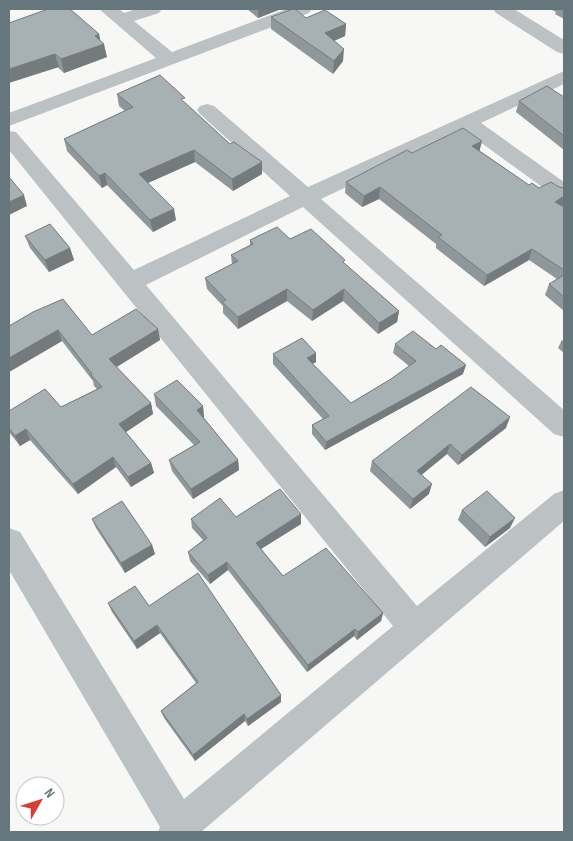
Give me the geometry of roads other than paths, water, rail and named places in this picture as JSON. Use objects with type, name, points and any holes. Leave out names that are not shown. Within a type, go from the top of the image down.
[{"type":"street","points":[[114,14],[153,9]]},
{"type":"street","points":[[9,120],[303,9]]},
{"type":"street","points":[[502,9],[564,48]]},
{"type":"street","points":[[114,14],[170,60]]},
{"type":"street","points":[[130,282],[306,197],[564,77]]},
{"type":"street","points":[[207,110],[564,426]]},
{"type":"street","points":[[467,123],[564,192]]},
{"type":"street","points":[[9,138],[415,628]]},
{"type":"street","points":[[9,542],[178,829],[564,503]]}]
